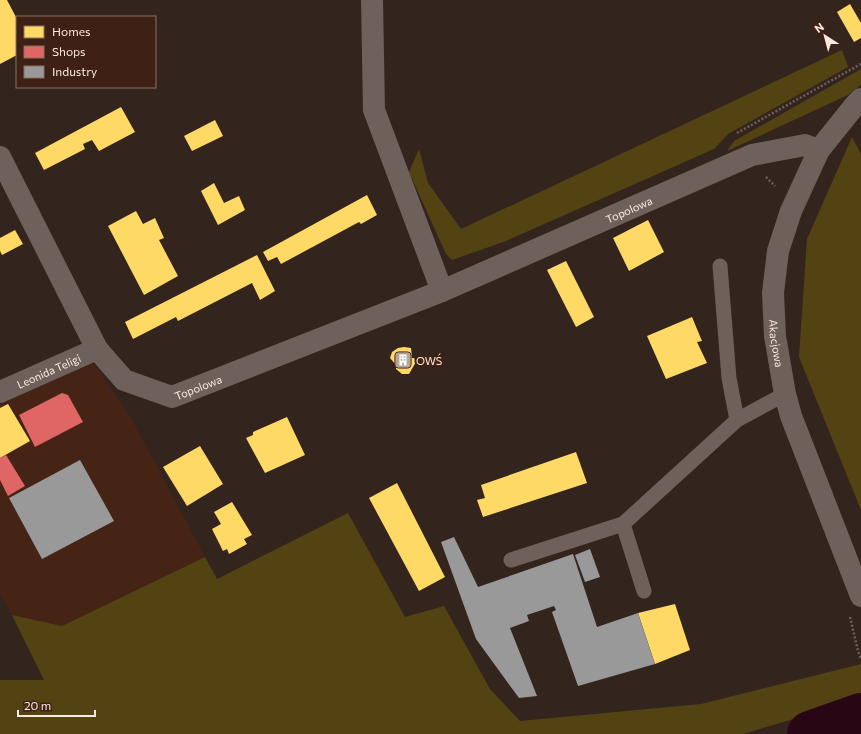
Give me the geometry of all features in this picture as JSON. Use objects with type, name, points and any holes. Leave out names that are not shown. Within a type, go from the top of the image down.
[{"type":"street","points":[[372,0],[374,110],[442,291]]},
{"type":"street","name":"Akacjowa","points":[[861,100],[856,104],[819,150],[791,211],[778,251],[773,293],[775,336],[785,394],[791,416],[861,596]]},
{"type":"street","name":"Topolowa","points":[[0,157],[98,349],[124,380],[172,397],[442,291],[752,155],[805,145],[819,150]]},
{"type":"street","name":"Leonida Teligi","points":[[0,392],[98,349]]},
{"type":"lane","points":[[720,266],[728,378],[737,420]]},
{"type":"lane","points":[[511,560],[623,524],[737,420],[785,394]]},
{"type":"lane","points":[[623,524],[644,591]]},
{"type":"path","points":[[858,651],[861,659]]},
{"type":"shaded area","points":[[842,50],[848,67],[728,134],[714,149],[506,241],[452,260],[446,254],[409,172],[419,149],[428,183],[461,229]]},
{"type":"shaded area","points":[[861,69],[861,85],[848,95],[727,151],[734,141]]},
{"type":"shaded area","points":[[852,137],[861,154],[861,510],[799,357],[807,239]]},
{"type":"shaded area","points":[[94,363],[133,422],[205,557],[62,626],[12,615],[0,593],[0,404]]},
{"type":"shaded area","points":[[348,513],[405,617],[444,606],[490,689],[520,721],[701,704],[861,664],[861,699],[743,734],[0,734],[0,680],[44,680],[12,615],[62,626],[205,557],[217,579]]},
{"type":"building: Homes","points":[[0,0],[7,0],[16,17],[16,56],[0,64]]},
{"type":"building: Homes","points":[[850,4],[861,23],[861,38],[854,42],[837,12]]},
{"type":"building: Homes","points":[[121,107],[135,132],[99,151],[92,140],[83,144],[85,149],[44,170],[35,153]]},
{"type":"building: Homes","points":[[215,120],[223,136],[192,151],[184,136]]},
{"type":"building: Homes","points":[[214,183],[224,203],[239,196],[245,210],[218,225],[201,191]]},
{"type":"building: Homes","points":[[367,195],[377,215],[361,224],[359,222],[281,264],[277,257],[268,261],[263,252]]},
{"type":"building: Homes","points":[[136,211],[143,224],[155,218],[164,238],[159,240],[178,276],[144,295],[108,226]]},
{"type":"building: Homes","points":[[648,220],[664,252],[629,271],[613,238]]},
{"type":"building: Homes","points":[[15,230],[23,244],[2,255],[0,251],[0,238]]},
{"type":"building: Homes","points":[[257,255],[275,291],[260,300],[252,283],[178,321],[176,317],[133,339],[125,322]]},
{"type":"building: Homes","points":[[566,261],[594,317],[576,327],[547,270]]},
{"type":"building: Homes","points":[[692,317],[702,341],[697,342],[707,363],[666,379],[647,336]]},
{"type":"building: Homes","name":"OWŚ","points":[[398,348],[411,348],[412,358],[414,358],[416,362],[409,374],[402,374],[396,369],[396,365],[390,358],[392,352]]},
{"type":"building: Homes","points":[[8,404],[30,441],[0,458],[0,408]]},
{"type":"building: Homes","points":[[287,417],[305,455],[265,473],[246,438],[253,435],[253,432]]},
{"type":"building: Homes","points":[[200,446],[223,484],[187,506],[163,467]]},
{"type":"building: Homes","points":[[576,452],[587,483],[483,517],[477,500],[485,498],[481,485]]},
{"type":"building: Homes","points":[[397,483],[445,577],[419,591],[369,498]]},
{"type":"building: Homes","points":[[232,502],[252,535],[244,539],[247,544],[229,554],[227,549],[223,551],[212,529],[221,524],[214,512]]},
{"type":"building: Homes","points":[[675,604],[690,650],[655,664],[638,613]]},
{"type":"building: Shops","points":[[62,393],[68,395],[83,422],[35,447],[19,415]]},
{"type":"building: Shops","points":[[6,455],[25,486],[8,496],[0,480],[0,458]]},
{"type":"building: Industry","points":[[80,460],[114,521],[42,559],[9,498]]},
{"type":"building: Industry","points":[[454,537],[478,587],[573,554],[597,627],[638,613],[655,664],[578,686],[552,612],[556,610],[554,606],[527,615],[529,621],[510,628],[537,696],[519,698],[476,639],[441,542]]},
{"type":"building: Industry","points":[[590,549],[600,577],[585,582],[575,555]]},
{"type":"waterway","points":[[810,734],[861,716]]},
{"type":"place","name":"OWŚ","points":[[403,360]]}]
